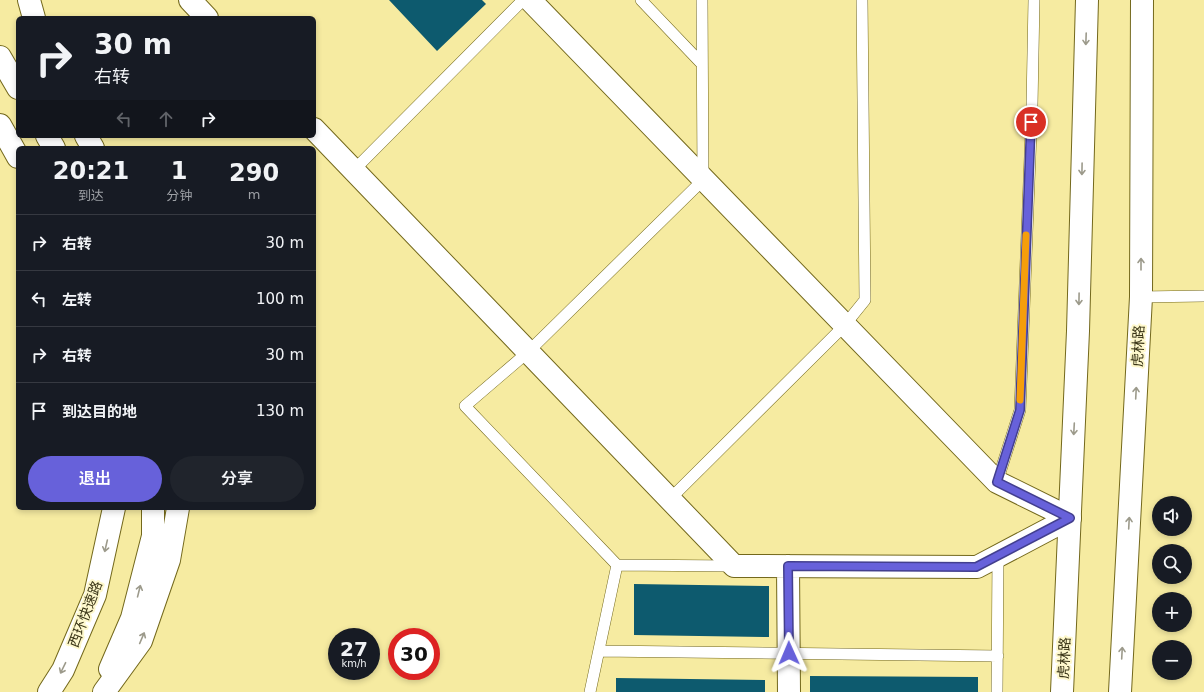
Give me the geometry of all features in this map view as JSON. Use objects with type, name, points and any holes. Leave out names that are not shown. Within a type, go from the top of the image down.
[{"type":"main road","points":[[30,0],[34,16]]},
{"type":"main road","points":[[190,0],[205,16]]},
{"type":"main road","points":[[530,0],[844,326],[997,482],[1070,518]]},
{"type":"main road","name":"虎林路","points":[[1062,692],[1078,331],[1087,0]]},
{"type":"main road","name":"虎林路","points":[[1120,692],[1141,297],[1142,0]]},
{"type":"main road","points":[[0,57],[16,85]]},
{"type":"main road","points":[[0,125],[16,153]]},
{"type":"main road","points":[[316,131],[734,566],[976,567],[1070,518]]},
{"type":"main road","name":"西环快速路","points":[[50,692],[63,670],[95,596],[114,510]]},
{"type":"main road","points":[[100,692],[132,618],[152,536],[153,510]]},
{"type":"main road","points":[[104,692],[141,641],[169,560],[178,510]]},
{"type":"main road","points":[[788,566],[789,692]]},
{"type":"lane","points":[[354,170],[523,0]]},
{"type":"lane","points":[[641,0],[702,64]]},
{"type":"lane","points":[[702,0],[704,180],[528,352],[465,406],[617,565],[734,566]]},
{"type":"lane","points":[[670,499],[844,326],[865,300],[862,0]]},
{"type":"lane","points":[[997,482],[1020,410],[1032,106],[1034,0]]},
{"type":"lane","points":[[1141,297],[1204,296]]},
{"type":"lane","points":[[997,692],[998,556]]},
{"type":"lane","points":[[590,692],[617,565]]},
{"type":"lane","points":[[599,651],[998,656]]},
{"type":"building","points":[[389,0],[482,0],[486,4],[437,51]]},
{"type":"building","points":[[634,584],[769,586],[769,637],[634,635]]},
{"type":"building","points":[[810,676],[978,677],[978,692],[810,692]]},
{"type":"building","points":[[616,678],[765,680],[765,692],[616,692]]},
{"type":"slow traffic","points":[[1020,400],[1026,235]]},
{"type":"route","points":[[789,653],[788,566],[976,567],[1070,518],[997,482],[1020,410],[1023,297],[1031,122]]}]
